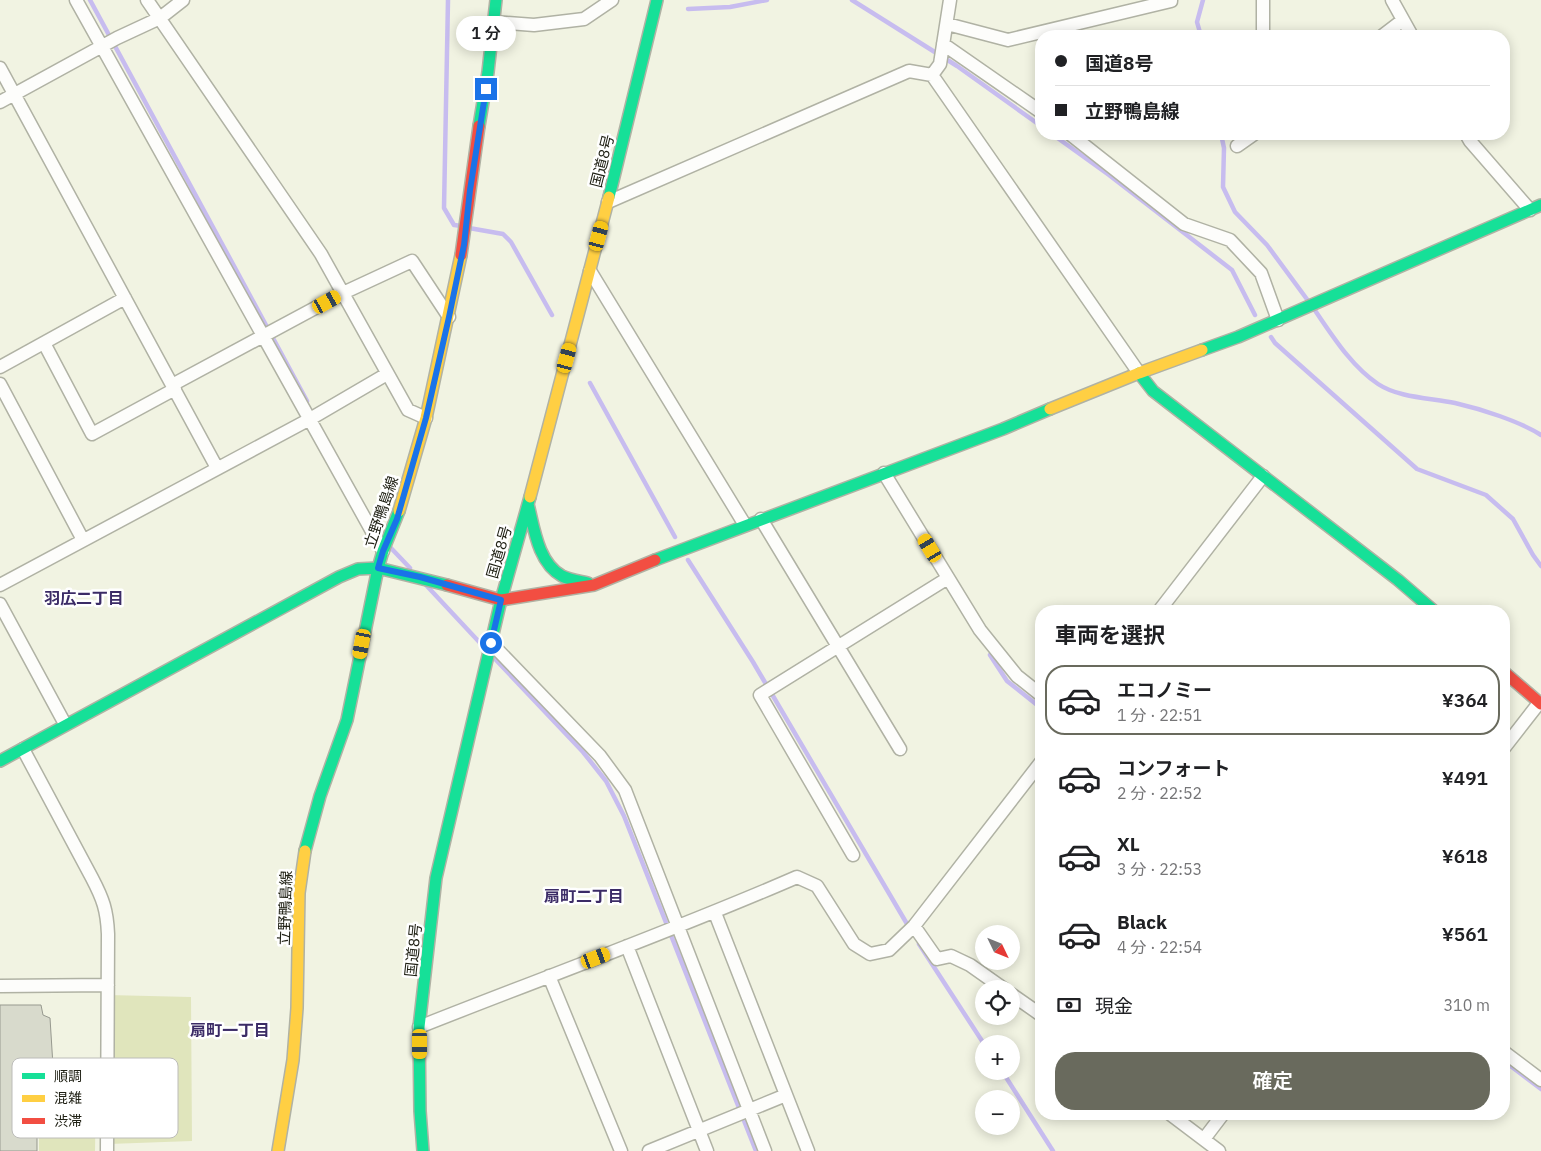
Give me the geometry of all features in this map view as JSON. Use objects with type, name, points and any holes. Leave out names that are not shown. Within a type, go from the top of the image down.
[{"type":"main road","name":"立野鴨島線","points":[[278,1151],[294,1051],[297,1008],[299,893],[303,857],[320,796],[347,720],[378,568],[397,519],[426,418],[449,317],[464,245],[465,223],[488,72],[496,0]]},
{"type":"main road","name":"国道8号","points":[[423,1151],[420,1111],[420,1027],[436,878],[501,600],[608,202],[656,0]]},
{"type":"main road","points":[[0,761],[65,724],[339,577],[358,569],[378,568],[420,577],[501,600],[594,585],[745,525],[1002,430],[1139,374],[1238,337],[1535,208]]},
{"type":"main road","points":[[1139,374],[1153,391],[1398,580],[1427,605]]},
{"type":"main road","points":[[528,503],[544,556],[552,566],[560,575],[594,585]]},
{"type":"main road","points":[[1510,677],[1540,703]]},
{"type":"street","points":[[76,0],[109,43],[314,416],[383,551]]},
{"type":"street","points":[[147,0],[321,254],[408,410],[426,418]]},
{"type":"street","points":[[0,102],[109,43],[160,18],[184,0]]},
{"type":"street","points":[[494,22],[534,25],[584,19],[612,0]]},
{"type":"street","points":[[932,76],[940,64],[950,0]]},
{"type":"street","points":[[1050,30],[1171,0]]},
{"type":"street","points":[[1392,0],[1409,30]]},
{"type":"street","points":[[1263,30],[1265,2]]},
{"type":"street","points":[[1390,30],[1403,20]]},
{"type":"street","points":[[947,24],[1008,40],[1035,34]]},
{"type":"street","points":[[943,44],[1035,108]]},
{"type":"street","points":[[0,68],[217,468]]},
{"type":"street","points":[[608,202],[909,71],[932,76],[1139,374]]},
{"type":"street","points":[[1078,140],[1184,224],[1230,240],[1261,273],[1278,320]]},
{"type":"street","points":[[1237,146],[1246,140]]},
{"type":"street","points":[[1469,140],[1535,208]]},
{"type":"street","points":[[44,342],[92,434],[269,333],[343,293],[412,260],[449,317]]},
{"type":"street","points":[[590,270],[745,525]]},
{"type":"street","points":[[0,367],[125,298]]},
{"type":"street","points":[[0,585],[314,416],[387,374]]},
{"type":"street","points":[[0,384],[83,540]]},
{"type":"street","points":[[884,473],[980,630],[1017,676],[1035,690]]},
{"type":"street","points":[[1163,605],[1263,476]]},
{"type":"street","points":[[761,519],[900,749]]},
{"type":"street","points":[[853,854],[760,695],[948,578]]},
{"type":"street","points":[[0,604],[65,724]]},
{"type":"street","points":[[491,643],[600,756],[625,790],[765,1151]]},
{"type":"street","points":[[1510,740],[1540,703]]},
{"type":"street","points":[[22,749],[102,897],[107,913],[108,1058]]},
{"type":"street","points":[[420,1027],[715,913],[798,877],[817,886],[854,944],[870,954],[889,950],[914,926],[1035,770]]},
{"type":"street","points":[[715,913],[808,1151]]},
{"type":"street","points":[[914,926],[936,959],[951,956],[970,965],[991,980]]},
{"type":"street","points":[[627,946],[707,1151]]},
{"type":"street","points":[[549,976],[621,1151]]},
{"type":"street","points":[[0,986],[108,985]]},
{"type":"street","points":[[1020,1000],[1035,1011]]},
{"type":"street","points":[[1510,1057],[1541,1080]]},
{"type":"street","points":[[649,1151],[786,1095]]},
{"type":"street","points":[[1178,1120],[1219,1151]]},
{"type":"street","points":[[1204,1139],[1218,1120]]},
{"type":"street","points":[[107,1138],[107,1151]]},
{"type":"green space","points":[[108,995],[191,997],[192,1141],[109,1144],[109,1138],[178,1138],[178,1058],[108,1058]]},
{"type":"green space","points":[[39,1138],[95,1138],[95,1151],[39,1151]]},
{"type":"building","points":[[0,1005],[41,1005],[43,1015],[50,1018],[52,1058],[12,1058],[12,1138],[37,1138],[37,1151],[0,1151]]},
{"type":"waterway","points":[[90,0],[307,401]]},
{"type":"waterway","points":[[448,0],[444,208],[454,225],[462,226]]},
{"type":"waterway","points":[[688,9],[730,7],[767,0]]},
{"type":"waterway","points":[[852,0],[957,66],[1035,122]]},
{"type":"waterway","points":[[1199,30],[1197,22],[1203,0]]},
{"type":"waterway","points":[[1060,140],[1232,270],[1255,315]]},
{"type":"waterway","points":[[1222,140],[1224,148],[1223,187],[1235,212],[1267,245],[1309,302]]},
{"type":"waterway","points":[[469,228],[503,234],[511,242],[552,315]]},
{"type":"waterway","points":[[1314,309],[1359,368],[1368,377],[1386,389],[1405,395],[1455,403],[1488,412],[1511,420],[1541,435]]},
{"type":"waterway","points":[[1271,337],[1275,343],[1417,469],[1486,495],[1513,519],[1541,566]]},
{"type":"waterway","points":[[590,383],[675,537]]},
{"type":"waterway","points":[[390,547],[410,568]]},
{"type":"waterway","points":[[688,560],[753,662],[910,929]]},
{"type":"waterway","points":[[426,585],[482,645]]},
{"type":"waterway","points":[[990,655],[1007,681],[1035,703]]},
{"type":"waterway","points":[[496,660],[583,752],[606,781],[624,816],[756,1151]]},
{"type":"waterway","points":[[919,944],[978,1035]]},
{"type":"waterway","points":[[1510,1066],[1541,1089]]},
{"type":"waterway","points":[[1008,1080],[1053,1151]]},
{"type":"traffic: fast","points":[[479,126],[488,72],[496,0]]},
{"type":"traffic: fast","points":[[609,197],[657,0]]},
{"type":"traffic: fast","points":[[1202,350],[1238,337],[1541,205]]},
{"type":"traffic: fast","points":[[1139,373],[1153,391],[1398,580],[1427,605]]},
{"type":"traffic: fast","points":[[655,560],[1003,429],[1050,409]]},
{"type":"traffic: fast","points":[[423,1151],[420,1111],[419,1027],[436,878],[501,600],[530,497]]},
{"type":"traffic: fast","points":[[528,504],[538,544],[547,563],[562,576],[588,583]]},
{"type":"traffic: fast","points":[[305,851],[320,796],[347,720],[378,568],[399,511]]},
{"type":"traffic: fast","points":[[0,761],[339,577],[358,569],[378,568],[447,585]]},
{"type":"traffic: slow","points":[[530,497],[609,197]]},
{"type":"traffic: slow","points":[[399,511],[426,418],[461,255]]},
{"type":"traffic: slow","points":[[1050,409],[1202,350]]},
{"type":"traffic: slow","points":[[278,1151],[293,1060],[297,1008],[299,893],[305,851]]},
{"type":"traffic: jam","points":[[461,255],[479,126]]},
{"type":"traffic: jam","points":[[447,585],[501,600],[594,585],[655,560]]},
{"type":"traffic: jam","points":[[1510,677],[1541,704]]},
{"type":"district","name":"羽広二丁目","points":[[84,598]]},
{"type":"district","name":"扇町二丁目","points":[[584,896]]},
{"type":"district","name":"扇町一丁目","points":[[230,1030]]},
{"type":"route","points":[[486,89],[465,223],[464,245],[449,317],[426,418],[397,519],[378,568],[420,577],[501,600],[491,643]]}]
